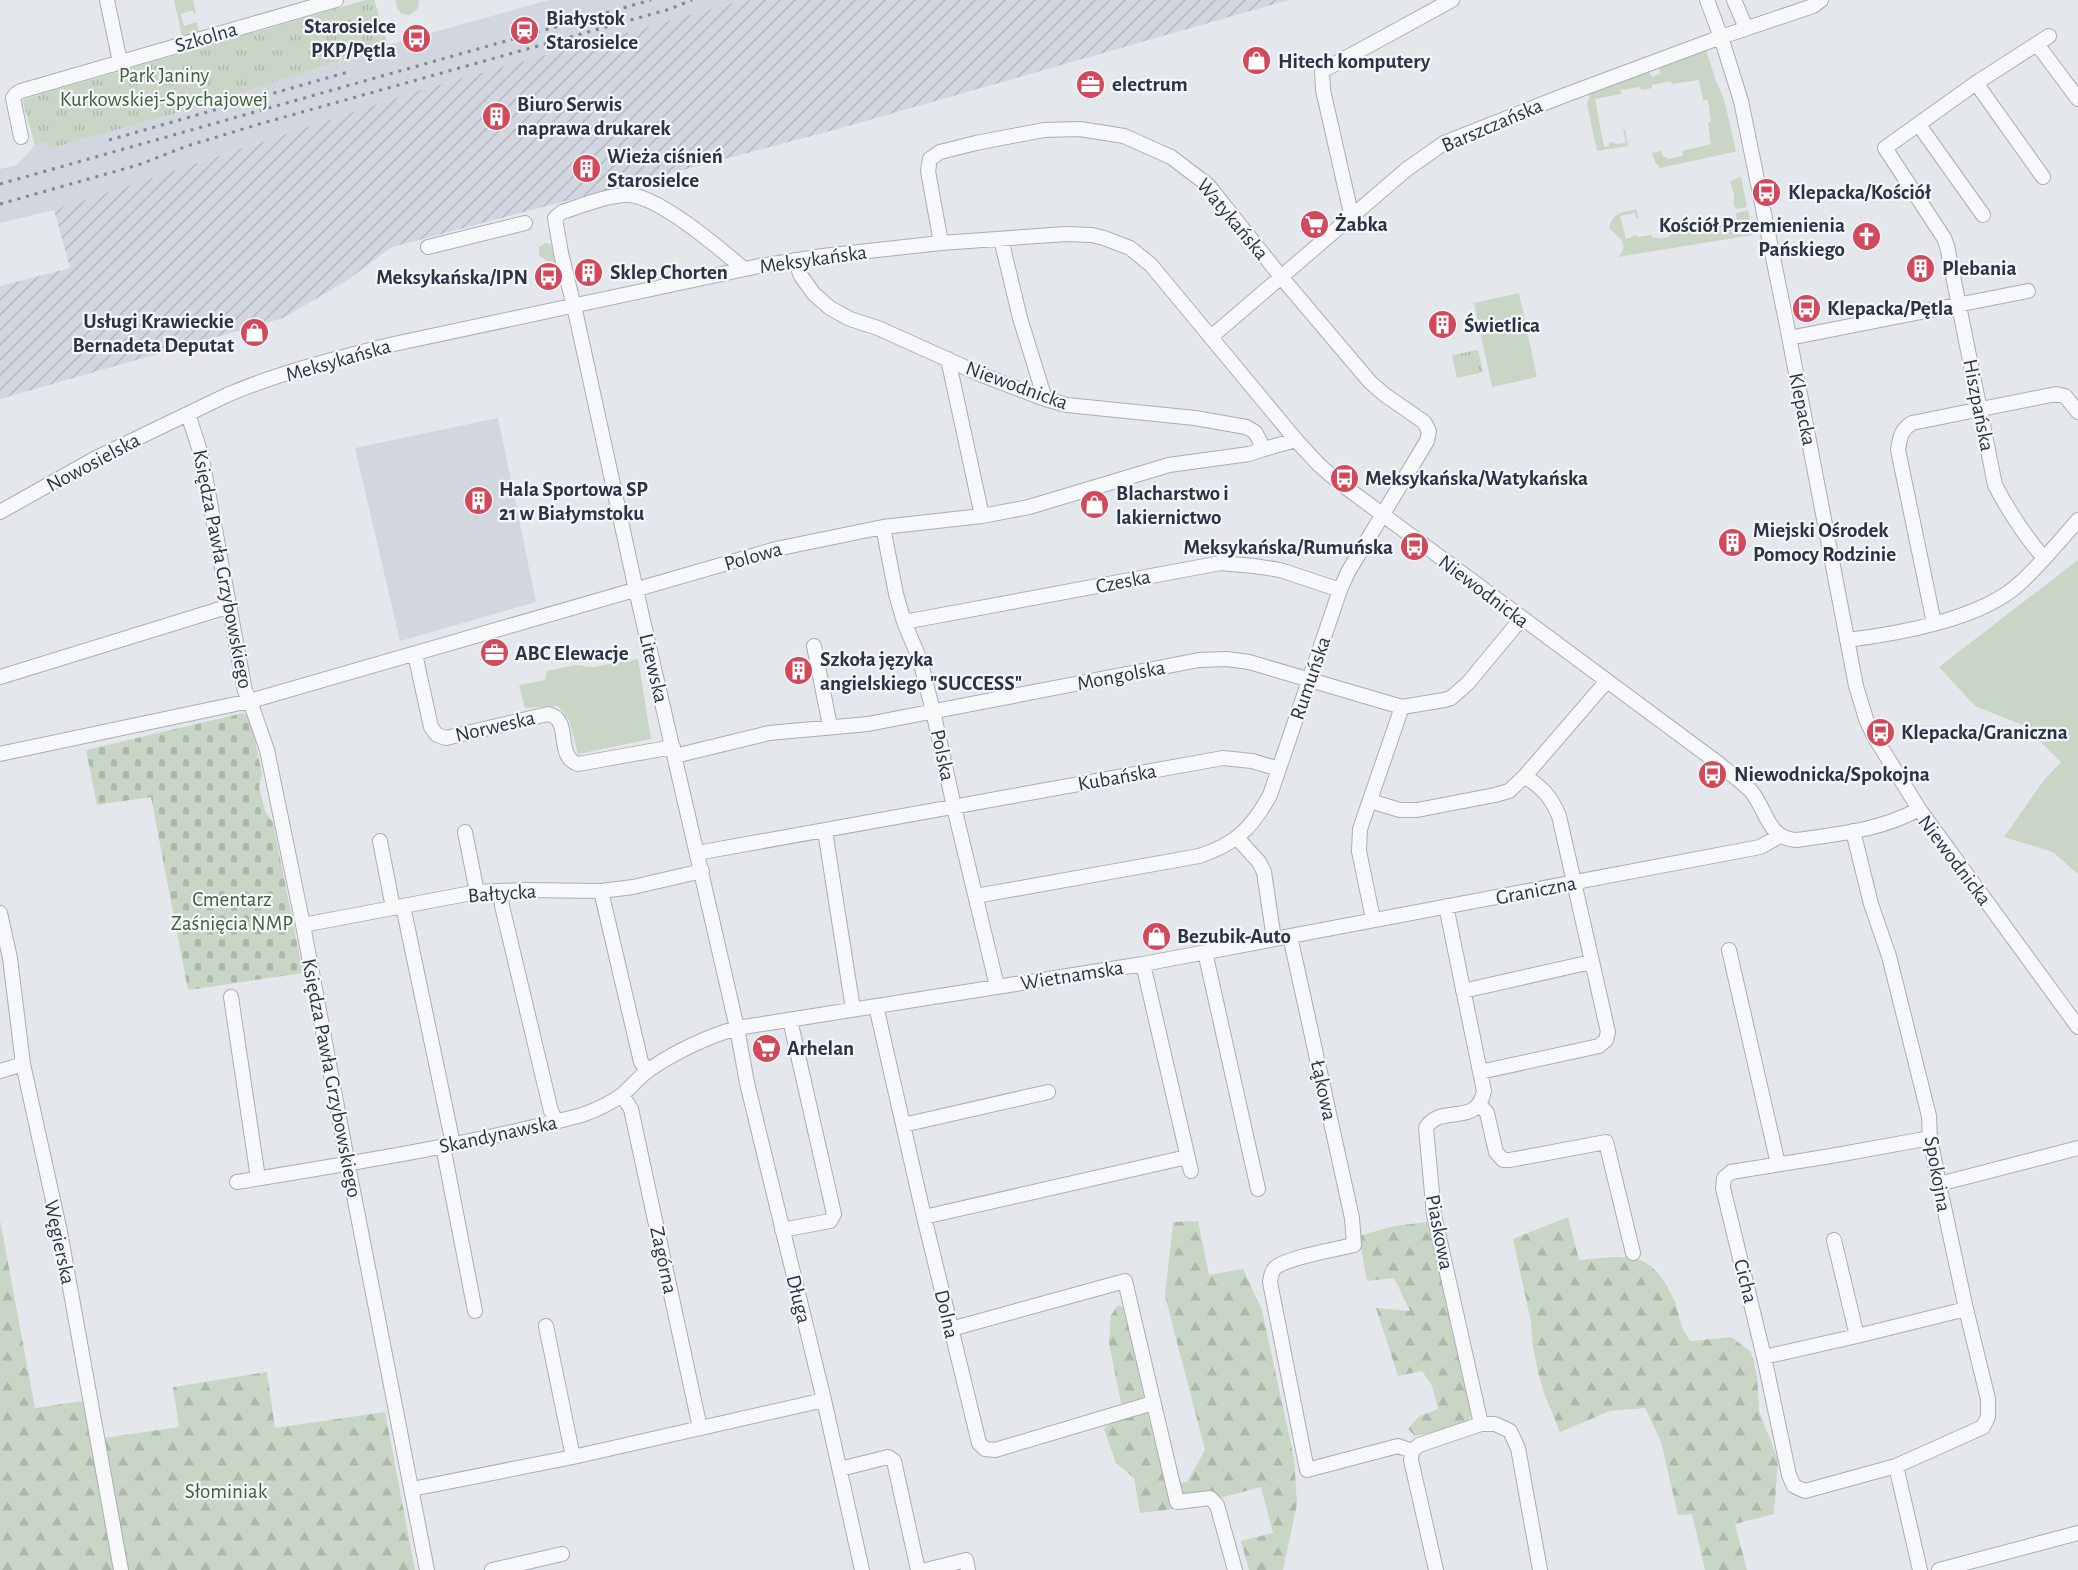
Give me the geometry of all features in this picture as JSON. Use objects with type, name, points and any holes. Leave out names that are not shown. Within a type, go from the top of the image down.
[{"type":"street","points":[[107,0],[120,62]]},
{"type":"street","name":"Szkolna","points":[[21,137],[14,104],[16,93],[336,0]]},
{"type":"street","points":[[1349,220],[1350,209],[1323,90],[1322,71],[1452,0]]},
{"type":"street","name":"Klepacka","points":[[1707,0],[1738,87],[1856,686],[1874,736],[1919,809]]},
{"type":"street","points":[[1734,0],[1746,28]]},
{"type":"street","name":"Barszczańska","points":[[1211,337],[1407,169],[1444,143],[1721,37],[1813,6],[1821,0]]},
{"type":"street","points":[[1983,215],[1920,125],[1977,82],[2043,40],[2078,99]]},
{"type":"street","points":[[1977,82],[2043,177]]},
{"type":"street","name":"Hiszpańska","points":[[1920,125],[1885,148],[1944,238],[1995,485],[2022,532],[2044,558]]},
{"type":"street","name":"Watykańska","points":[[941,243],[928,171],[930,159],[940,152],[975,142],[1044,130],[1080,129],[1124,136],[1171,157],[1190,169],[1208,185],[1282,278],[1370,382],[1424,422],[1429,431],[1427,441],[1382,516]]},
{"type":"street","name":"Litewska","points":[[737,1028],[636,590],[555,222],[559,213],[619,195],[636,196],[669,213],[744,269]]},
{"type":"street","points":[[428,247],[525,223]]},
{"type":"street","name":"Meksykańska","points":[[188,414],[250,386],[331,360],[394,344],[744,269],[795,260],[941,243],[1066,234],[1092,236],[1118,243],[1136,252],[1151,265],[1296,440]]},
{"type":"street","points":[[1001,239],[1020,318],[1045,399]]},
{"type":"street","name":"Niewodnicka","points":[[795,260],[807,285],[830,308],[850,319],[878,328],[982,375],[1067,405],[1195,418],[1246,427],[1255,432],[1264,449]]},
{"type":"street","points":[[1789,338],[2028,291]]},
{"type":"street","points":[[948,359],[982,516]]},
{"type":"street","points":[[1934,623],[1898,450],[1904,429],[1912,423],[2056,394],[2065,396],[2078,412]]},
{"type":"street","name":"Nowosielska","points":[[0,512],[96,458],[188,414]]},
{"type":"street","name":"Księdza Pawła Grzybowskiego","points":[[188,414],[201,454],[245,691],[267,750],[303,925],[427,1570]]},
{"type":"street","points":[[1264,449],[1296,440]]},
{"type":"street","name":"Niewodnicka","points":[[1296,440],[1326,471],[1382,516],[1718,763],[1748,788],[1771,828],[1780,836],[1788,840],[1797,840],[1853,831],[1887,824],[1919,809],[2078,1028]]},
{"type":"street","name":"Polowa","points":[[0,754],[250,701],[776,549],[883,526],[982,516],[1029,507],[1169,465],[1249,454],[1264,449]]},
{"type":"street","name":"Rumuńska","points":[[976,896],[1199,856],[1215,851],[1238,839],[1262,811],[1270,795],[1340,590],[1348,572],[1382,516]]},
{"type":"street","points":[[1847,640],[1892,635],[1956,618],[1984,607],[2018,586],[2078,520]]},
{"type":"street","name":"Polska","points":[[883,526],[896,594],[904,622],[920,660],[933,711],[997,986]]},
{"type":"street","name":"Czeska","points":[[904,622],[1221,563],[1280,570],[1340,590]]},
{"type":"street","points":[[0,677],[230,606]]},
{"type":"street","points":[[1373,919],[1359,851],[1360,829],[1402,706],[1444,700],[1460,692],[1521,619]]},
{"type":"street","points":[[814,646],[830,726]]},
{"type":"street","name":"Norweska","points":[[415,654],[430,727],[437,735],[446,738],[548,714],[556,716],[560,721],[567,756],[572,762],[578,764],[674,751],[769,733],[830,726]]},
{"type":"street","name":"Mongolska","points":[[830,726],[868,724],[1199,660],[1227,659],[1250,662],[1402,706]]},
{"type":"street","points":[[1370,801],[1400,810],[1417,810],[1509,791],[1525,776],[1606,682]]},
{"type":"street","name":"Kubańska","points":[[697,853],[1223,758],[1252,761],[1279,769]]},
{"type":"street","points":[[1480,1072],[1599,1046],[1606,1041],[1608,1032],[1562,830],[1552,800],[1525,776]]},
{"type":"street","points":[[825,831],[853,1009]]},
{"type":"street","name":"Spokojna","points":[[1853,831],[1871,904],[1889,956],[1929,1116],[1930,1138],[1939,1184],[1988,1399],[1988,1418],[1983,1427],[1896,1466]]},
{"type":"street","points":[[465,832],[477,892]]},
{"type":"street","name":"Graniczna","points":[[1290,936],[1760,847],[1780,836]]},
{"type":"street","points":[[1238,839],[1259,862],[1264,872],[1274,939]]},
{"type":"street","points":[[380,840],[398,907],[448,1145],[475,1311]]},
{"type":"street","name":"Bałtycka","points":[[303,925],[477,892],[601,891],[633,887],[702,871]]},
{"type":"street","points":[[501,891],[502,906],[551,1110],[556,1122]]},
{"type":"street","points":[[601,891],[640,1062],[648,1071]]},
{"type":"street","points":[[1446,906],[1484,1090],[1480,1105],[1487,1113],[1496,1152],[1503,1160],[1510,1160],[1606,1142],[1633,1253]]},
{"type":"street","name":"Węgierska","points":[[0,913],[10,958],[23,1064],[60,1232],[121,1570]]},
{"type":"street","name":"Wietnamska","points":[[737,1028],[1143,964],[1290,936]]},
{"type":"street","name":"Łąkowa","points":[[1290,936],[1352,1218],[1354,1245],[1287,1262],[1276,1267],[1271,1273],[1270,1282],[1307,1470],[1398,1446],[1412,1451]]},
{"type":"street","points":[[1729,950],[1778,1164]]},
{"type":"street","points":[[1205,952],[1258,1189]]},
{"type":"street","points":[[1463,991],[1591,962]]},
{"type":"street","points":[[924,1217],[1189,1164],[1143,964]]},
{"type":"street","points":[[231,997],[258,1178]]},
{"type":"street","name":"Dolna","points":[[876,1006],[979,1443],[985,1449],[995,1450],[1153,1403]]},
{"type":"street","points":[[782,1230],[830,1221],[834,1214],[790,1020]]},
{"type":"street","name":"Skandynawska","points":[[237,1182],[348,1165],[556,1122],[601,1108],[622,1095],[648,1071],[681,1051],[712,1036],[737,1028]]},
{"type":"street","name":"Długa","points":[[737,1028],[747,1083],[824,1400],[862,1570]]},
{"type":"street","points":[[0,1071],[23,1064]]},
{"type":"street","points":[[903,1125],[1048,1092]]},
{"type":"street","name":"Zagórna","points":[[622,1095],[631,1109],[700,1428]]},
{"type":"street","name":"Piaskowa","points":[[1480,1105],[1468,1112],[1429,1121],[1425,1137],[1434,1215],[1481,1424]]},
{"type":"street","name":"Cicha","points":[[1896,1466],[1805,1491],[1794,1486],[1789,1475],[1764,1357],[1723,1188],[1724,1178],[1731,1172],[1930,1138]]},
{"type":"street","points":[[1939,1184],[2078,1148]]},
{"type":"street","points":[[1834,1239],[1857,1336]]},
{"type":"street","points":[[951,1329],[1125,1281],[1177,1502],[1210,1498],[1217,1505],[1235,1570]]},
{"type":"street","points":[[1764,1357],[1966,1309]]},
{"type":"street","points":[[546,1326],[573,1456]]},
{"type":"street","points":[[412,1489],[824,1400]]},
{"type":"street","points":[[1436,1570],[1411,1460],[1412,1451],[1419,1445],[1481,1424],[1495,1424],[1510,1431],[1518,1448],[1540,1570]]},
{"type":"street","points":[[840,1468],[888,1457],[894,1461],[918,1570]]},
{"type":"street","points":[[1896,1466],[1920,1570]]},
{"type":"street","points":[[1939,1570],[2078,1533]]},
{"type":"street","points":[[492,1570],[562,1554]]},
{"type":"street","points":[[926,1570],[966,1560],[968,1570]]},
{"type":"shaded area","points":[[549,0],[744,0],[420,90],[54,210],[0,223],[0,169],[17,165],[35,145],[45,142],[48,149],[188,110],[388,45]]},
{"type":"shaded area","points":[[744,0],[1289,0],[834,130],[392,247],[346,281],[283,318],[0,399],[0,286],[70,268],[54,210],[420,90]]},
{"type":"shaded area","points":[[498,418],[536,602],[400,641],[355,448]]},
{"type":"green space","points":[[174,0],[193,0],[196,14],[193,10],[181,14],[184,26],[197,22],[199,32],[182,37]]},
{"type":"green space","name":"Park Janiny Kurkowskiej-Spychajowej","points":[[366,0],[374,0],[388,45],[188,110],[48,149],[45,142],[35,145],[23,103],[24,99]]},
{"type":"green space","points":[[396,0],[419,0],[418,8],[410,15],[402,14],[397,8]]},
{"type":"green space","points":[[1706,50],[1724,99],[1736,151],[1660,168],[1655,162],[1652,153],[1661,151],[1663,157],[1668,159],[1683,156],[1682,151],[1711,144],[1708,100],[1703,100],[1699,80],[1672,84],[1671,81],[1641,90],[1640,87],[1621,90],[1621,94],[1595,99],[1604,147],[1614,142],[1615,144],[1626,143],[1623,128],[1628,146],[1597,151],[1587,104],[1590,94],[1649,72],[1652,77],[1660,74],[1659,68]]},
{"type":"green space","points":[[1741,177],[1747,207],[1737,209],[1734,206],[1734,194],[1730,181]]},
{"type":"green space","points":[[1636,209],[1639,218],[1636,218],[1635,213],[1620,216],[1626,239],[1636,235],[1637,237],[1652,235],[1653,238],[1658,239],[1669,237],[1673,231],[1683,229],[1688,233],[1700,231],[1704,228],[1703,226],[1730,219],[1733,223],[1737,223],[1736,213],[1748,210],[1753,235],[1617,257],[1624,247],[1621,239],[1609,228],[1611,222],[1619,214]]},
{"type":"green space","points":[[545,243],[551,244],[556,266],[539,256],[539,247]]},
{"type":"green space","points":[[1519,293],[1537,377],[1492,387],[1474,303]]},
{"type":"green space","points":[[1478,350],[1483,372],[1457,378],[1452,355]]},
{"type":"green space","points":[[2078,560],[2078,874],[2053,852],[2004,837],[2044,780],[2061,762],[2025,726],[1975,706],[1939,667]]},
{"type":"green space","points":[[638,659],[651,739],[578,754],[569,720],[558,706],[525,708],[519,685],[545,680],[547,671],[575,665],[593,667]]},
{"type":"green space","name":"Cmentarz Zaśnięcia NMP","points":[[243,713],[250,717],[262,774],[259,787],[265,811],[273,823],[303,973],[188,990],[151,797],[97,805],[86,750]]},
{"type":"green space","points":[[1568,1217],[1579,1260],[1625,1257],[1648,1264],[1666,1285],[1675,1302],[1682,1327],[1691,1341],[1731,1337],[1751,1352],[1757,1375],[1759,1411],[1778,1460],[1774,1514],[1735,1524],[1747,1570],[1705,1570],[1692,1514],[1678,1515],[1661,1442],[1645,1408],[1610,1411],[1560,1432],[1539,1376],[1531,1322],[1513,1239]]},
{"type":"green space","name":"Słominiak","points":[[0,1220],[35,1408],[83,1401],[91,1440],[179,1427],[173,1387],[267,1372],[275,1428],[385,1412],[415,1570],[0,1570]]},
{"type":"green space","points":[[1198,1221],[1209,1275],[1243,1269],[1262,1310],[1294,1458],[1297,1504],[1283,1570],[1249,1570],[1241,1541],[1273,1533],[1261,1487],[1183,1508],[1140,1513],[1134,1478],[1116,1463],[1104,1429],[1123,1412],[1109,1343],[1111,1315],[1118,1305],[1127,1309],[1146,1408],[1166,1484],[1187,1482],[1205,1450],[1165,1296],[1173,1222]]},
{"type":"green space","points":[[1428,1222],[1473,1412],[1465,1425],[1415,1436],[1408,1429],[1418,1417],[1438,1409],[1432,1386],[1422,1371],[1398,1376],[1376,1308],[1410,1311],[1394,1278],[1367,1281],[1359,1236],[1394,1226]]},
{"type":"railway","points":[[0,184],[651,0]]},
{"type":"railway","points":[[0,204],[138,165],[187,146],[263,123],[670,9],[692,0]]},
{"type":"railway","points":[[109,140],[348,72]]},
{"type":"place","name":"Białystok Starosielce","points":[[525,30]]},
{"type":"place","name":"Starosielce PKP/Pętla","points":[[417,38]]},
{"type":"place","name":"Hitech komputery","points":[[1257,61]]},
{"type":"place","name":"electrum","points":[[1091,84]]},
{"type":"place","name":"Biuro Serwis naprawa drukarek","points":[[496,116]]},
{"type":"place","name":"Wieża ciśnień Starosielce","points":[[586,168]]},
{"type":"place","name":"Klepacka/Kościół","points":[[1767,192]]},
{"type":"place","name":"Żabka","points":[[1314,224]]},
{"type":"place","name":"Kościół Przemienienia Pańskiego","points":[[1866,237]]},
{"type":"place","name":"Plebania","points":[[1921,268]]},
{"type":"place","name":"Sklep Chorten","points":[[589,272]]},
{"type":"place","name":"Meksykańska/IPN","points":[[549,277]]},
{"type":"place","name":"Klepacka/Pętla","points":[[1806,308]]},
{"type":"place","name":"Świetlica","points":[[1443,325]]},
{"type":"place","name":"Usługi Krawieckie Bernadeta Deputat","points":[[255,333]]},
{"type":"place","name":"Meksykańska/Watykańska","points":[[1344,478]]},
{"type":"place","name":"Hala Sportowa SP 21 w Białymstoku","points":[[478,501]]},
{"type":"place","name":"Blacharstwo i lakiernictwo","points":[[1095,505]]},
{"type":"place","name":"Miejski Ośrodek Pomocy Rodzinie","points":[[1732,542]]},
{"type":"place","name":"Meksykańska/Rumuńska","points":[[1414,547]]},
{"type":"place","name":"ABC Elewacje","points":[[494,653]]},
{"type":"place","name":"Szkoła języka angielskiego \"SUCCESS\"","points":[[799,671]]},
{"type":"place","name":"Klepacka/Graniczna","points":[[1880,732]]},
{"type":"place","name":"Niewodnicka/Spokojna","points":[[1713,774]]},
{"type":"place","name":"Bezubik-Auto","points":[[1156,936]]},
{"type":"place","name":"Arhelan","points":[[766,1048]]}]
